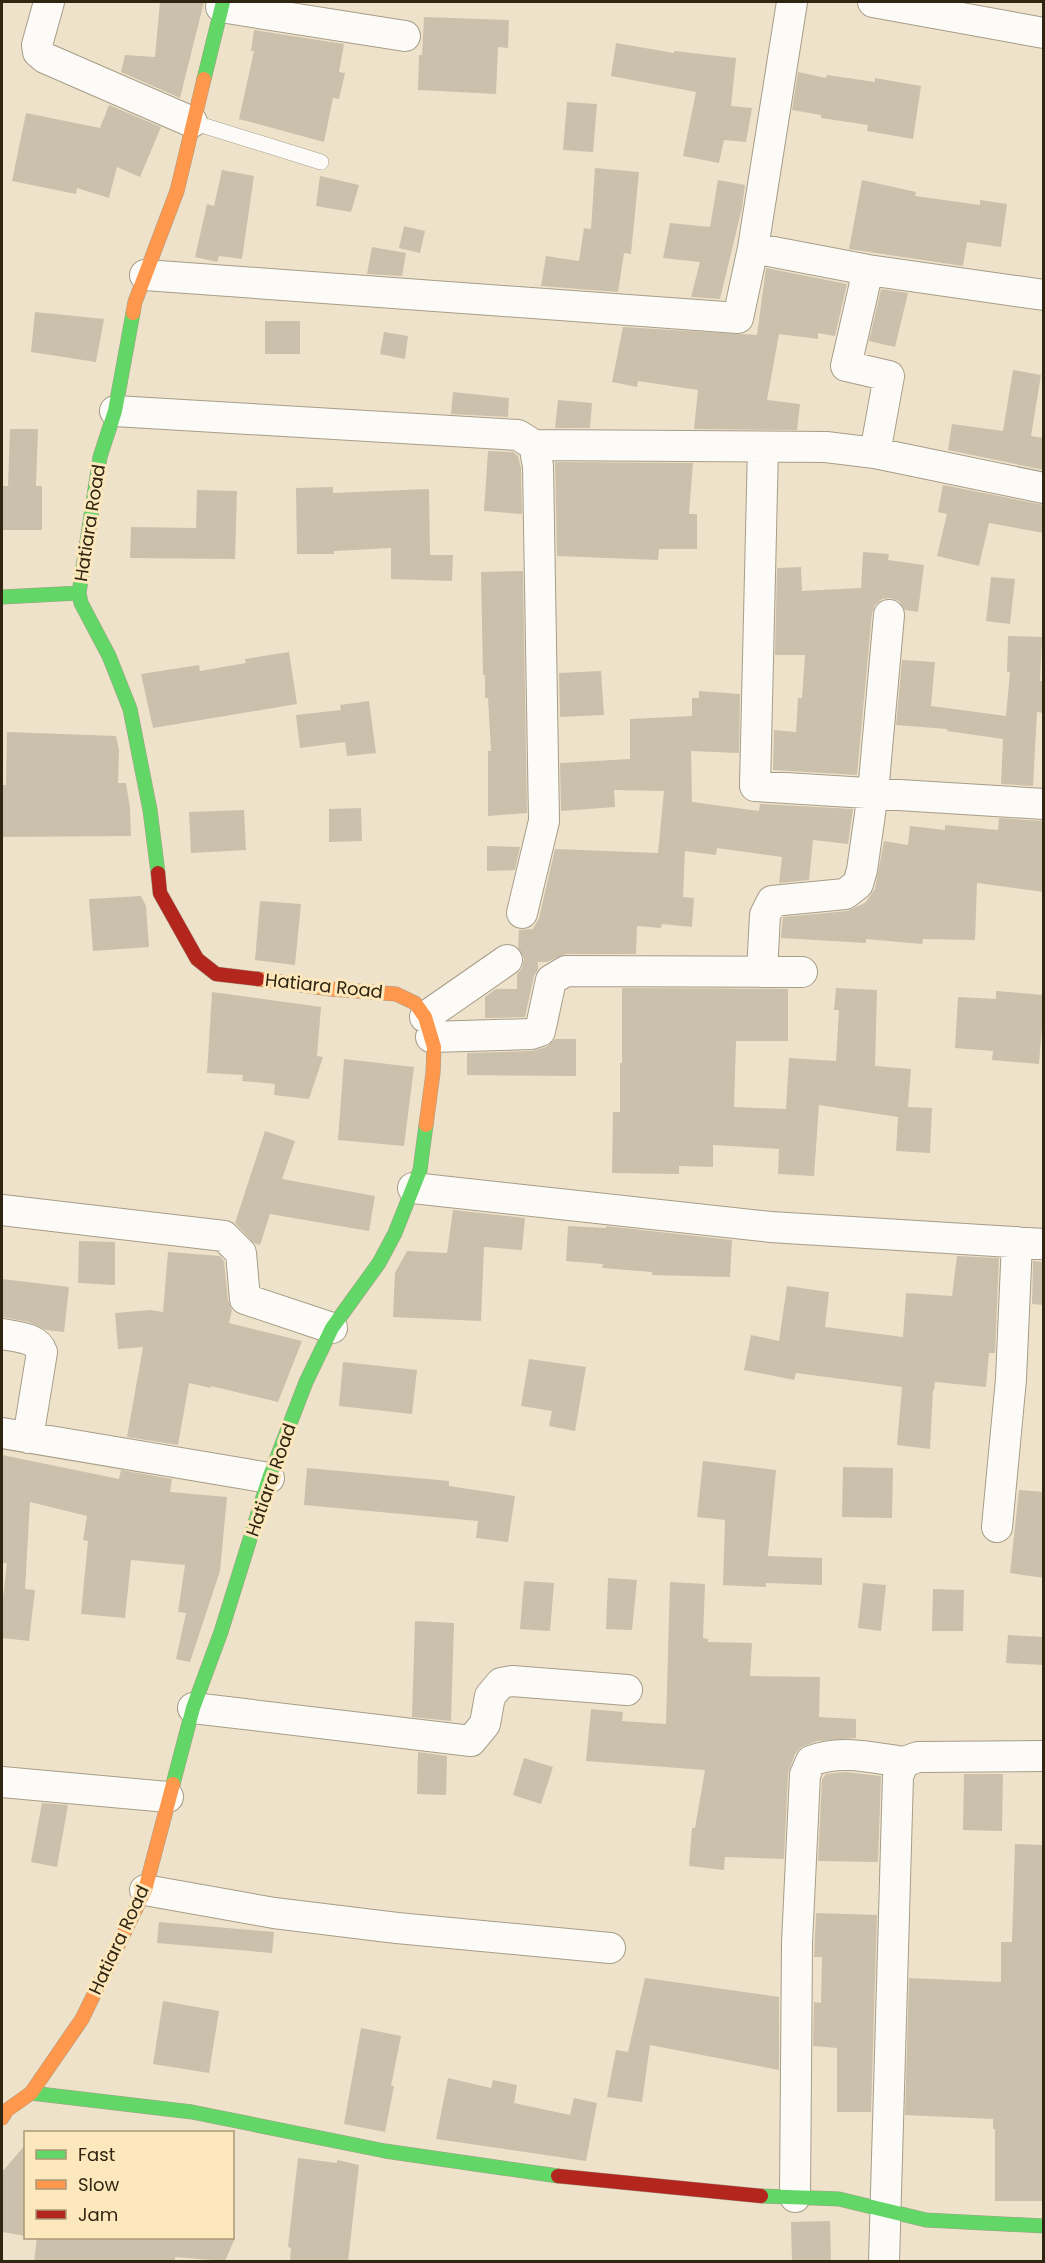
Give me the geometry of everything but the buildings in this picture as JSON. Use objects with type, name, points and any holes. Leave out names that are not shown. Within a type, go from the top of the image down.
[{"type":"street","points":[[50,2],[37,45],[38,52],[45,58],[192,122]]},
{"type":"street","points":[[145,276],[738,318],[753,248],[792,2]]},
{"type":"street","points":[[873,2],[1044,33]]},
{"type":"street","points":[[222,4],[405,36]]},
{"type":"street","name":"Hatiara Road","points":[[2,2118],[7,2110],[31,2092],[82,2019],[145,1890],[193,1708],[221,1632],[269,1479],[306,1382],[332,1328],[379,1263],[395,1233],[420,1170],[428,1121],[434,1047],[428,1027],[415,1003],[396,994],[331,989],[216,974],[196,959],[160,893],[150,810],[130,709],[109,656],[81,603],[79,593],[100,457],[115,411],[135,302],[177,191],[222,4]]},
{"type":"street","points":[[753,248],[868,270],[1044,295]]},
{"type":"street","points":[[868,270],[846,366],[888,376],[875,453]]},
{"type":"street","points":[[115,411],[518,435],[534,445],[826,447],[875,453],[1044,488]]},
{"type":"street","points":[[522,913],[544,822],[538,466],[534,445]]},
{"type":"street","points":[[763,447],[755,786],[1044,804]]},
{"type":"street","points":[[2,597],[79,593]]},
{"type":"street","points":[[762,972],[765,915],[772,901],[845,894],[858,884],[873,793],[889,615]]},
{"type":"street","points":[[428,1027],[507,960]]},
{"type":"street","points":[[428,1027],[531,1034],[540,1031],[551,980],[566,971],[802,972]]},
{"type":"street","points":[[413,1188],[771,1227],[1030,1243],[1011,1379],[997,1527]]},
{"type":"street","points":[[2,1209],[224,1236],[241,1253],[245,1299],[332,1328]]},
{"type":"street","points":[[2,1334],[33,1341],[39,1345],[42,1352],[15,1435],[269,1479]]},
{"type":"street","points":[[193,1708],[471,1741],[485,1724],[490,1696],[501,1683],[512,1681],[627,1690]]},
{"type":"street","points":[[795,2197],[797,1943],[805,1775],[811,1761],[825,1755],[842,1754],[904,1762],[918,1757],[1044,1756]]},
{"type":"street","points":[[884,2262],[898,1776],[904,1762]]},
{"type":"street","points":[[2,1782],[168,1797]]},
{"type":"street","points":[[145,1890],[274,1913],[397,1928],[610,1948]]},
{"type":"street","points":[[31,2092],[192,2112],[385,2151],[587,2180],[759,2196],[839,2199],[926,2220],[1044,2226]]},
{"type":"lane","points":[[192,122],[321,162]]},
{"type":"traffic: fast","points":[[204,79],[223,2]]},
{"type":"traffic: fast","points":[[133,313],[115,411],[100,457],[79,593],[81,603],[109,656],[130,709],[150,810],[158,873]]},
{"type":"traffic: fast","points":[[2,597],[79,593]]},
{"type":"traffic: fast","points":[[173,1784],[193,1708],[221,1632],[269,1478],[306,1382],[332,1328],[379,1263],[395,1233],[420,1170],[426,1125]]},
{"type":"traffic: fast","points":[[31,2093],[192,2112],[385,2151],[558,2176]]},
{"type":"traffic: fast","points":[[761,2196],[839,2199],[926,2220],[1044,2226]]},
{"type":"traffic: slow","points":[[133,313],[135,302],[177,191],[204,79]]},
{"type":"traffic: slow","points":[[258,979],[331,989],[396,994],[415,1003],[425,1017],[434,1047],[426,1125]]},
{"type":"traffic: slow","points":[[2,2118],[7,2110],[31,2093],[82,2019],[145,1890],[173,1784]]},
{"type":"traffic: jam","points":[[158,873],[160,893],[197,959],[216,974],[258,979]]},
{"type":"traffic: jam","points":[[558,2176],[761,2196]]}]
